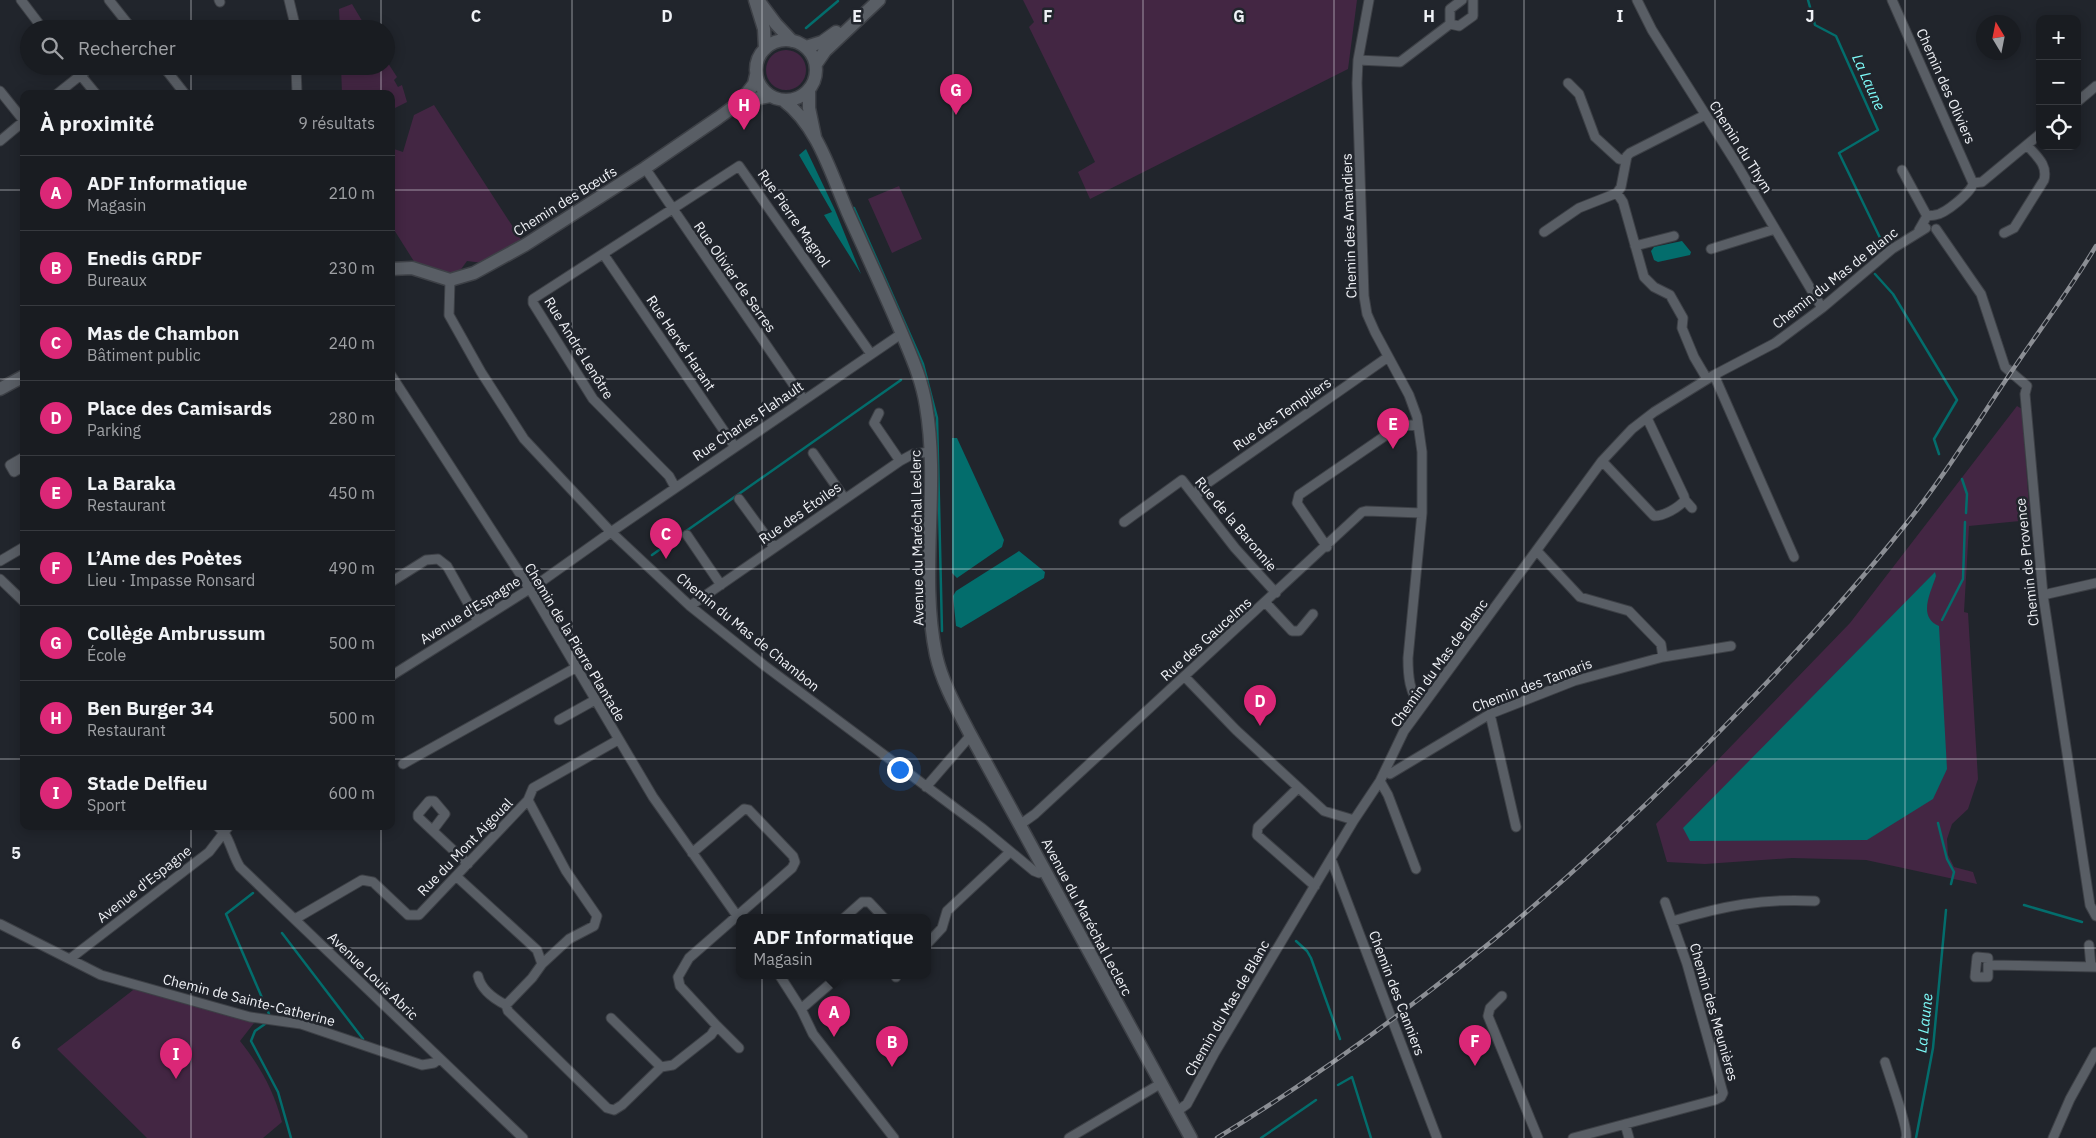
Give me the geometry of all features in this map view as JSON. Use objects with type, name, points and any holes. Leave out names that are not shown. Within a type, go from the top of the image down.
[{"type":"main road","points":[[757,0],[792,41]]},
{"type":"main road","points":[[757,0],[764,29],[765,49],[757,64],[756,75],[760,85],[770,96],[783,100],[796,99],[809,90],[816,75],[816,64],[806,47],[792,41],[780,40],[765,49]]},
{"type":"main road","points":[[806,47],[832,36],[871,0]]},
{"type":"main road","points":[[816,64],[825,51],[879,0]]},
{"type":"main road","name":"Chemin des Bœufs","points":[[450,280],[474,273],[525,245],[645,168],[740,102],[754,84],[756,75]]},
{"type":"main road","name":"Avenue du Maréchal Leclerc","points":[[809,90],[809,108],[815,137]]},
{"type":"main road","name":"Chemin des Bœufs","points":[[740,102],[770,96]]},
{"type":"main road","name":"Avenue du Maréchal Leclerc","points":[[783,100],[796,110],[815,137],[901,334],[924,392],[930,452],[929,561],[931,610],[936,655],[951,698],[1191,1138]]},
{"type":"main road","points":[[395,269],[412,268],[450,280]]},
{"type":"main road","points":[[0,389],[20,378]]},
{"type":"street","points":[[21,0],[36,20]]},
{"type":"street","points":[[109,0],[125,20]]},
{"type":"street","points":[[289,0],[296,20]]},
{"type":"street","name":"Chemin des Amandiers","points":[[1369,0],[1358,60],[1362,275],[1367,314],[1409,395],[1418,424],[1422,452],[1422,513],[1408,658],[1408,680],[1417,702],[1422,706]]},
{"type":"street","points":[[1450,24],[1450,9],[1462,0]]},
{"type":"street","points":[[1358,60],[1400,62],[1450,24],[1459,26],[1473,16],[1473,0]]},
{"type":"street","name":"Chemin du Thym","points":[[1637,0],[1652,30],[1822,308]]},
{"type":"street","name":"Chemin des Oliviers","points":[[1892,0],[1974,183]]},
{"type":"street","points":[[62,90],[80,75],[93,90]]},
{"type":"street","points":[[170,75],[182,90]]},
{"type":"street","points":[[296,75],[297,90]]},
{"type":"street","points":[[1568,83],[1579,94],[1595,137],[1619,159],[1626,160]]},
{"type":"street","points":[[2081,99],[2096,86]]},
{"type":"street","points":[[0,91],[20,116]]},
{"type":"street","points":[[1544,232],[1579,208],[1617,193],[1621,187],[1626,160],[1630,153],[1705,115]]},
{"type":"street","points":[[0,141],[20,124]]},
{"type":"street","name":"Chemin du Mas de Blanc","points":[[1176,1112],[1187,1104],[1214,1054],[1354,820],[1380,782],[1404,731],[1602,461],[1647,418],[1675,398],[1775,343],[1822,308],[1892,249],[1930,223],[1970,191],[1974,183],[1982,182],[2036,137]]},
{"type":"street","points":[[2004,233],[2014,228],[2044,180],[2046,171],[2043,164],[2027,145]]},
{"type":"street","name":"Rue Pierre Magnol","points":[[672,210],[736,166],[741,166],[871,354]]},
{"type":"street","name":"Rue Olivier de Serres","points":[[645,168],[804,400]]},
{"type":"street","name":"Chemin de Provence","points":[[1902,170],[1930,223],[1980,294],[2005,367],[2027,386],[2025,394],[2043,595],[2090,905],[2096,916]]},
{"type":"street","points":[[1617,193],[1623,202],[1644,277],[1654,286],[1670,295],[1683,318],[1682,328],[1694,357],[1711,377],[1794,556]]},
{"type":"street","name":"Rue André Lenôtre","points":[[672,210],[533,299],[532,303],[592,399],[669,476],[676,487]]},
{"type":"street","points":[[1711,249],[1775,229]]},
{"type":"street","points":[[1635,246],[1674,236]]},
{"type":"street","name":"Rue Hervé Harant","points":[[604,255],[735,447]]},
{"type":"street","name":"Chemin du Mas de Chambon","points":[[450,280],[449,315],[481,372],[524,439],[611,532],[690,606],[765,666],[982,828],[1034,871],[1039,874],[1046,871]]},
{"type":"street","name":"Rue Charles Flahault","points":[[611,532],[901,334]]},
{"type":"street","name":"Rue des Templiers","points":[[1197,497],[1199,489],[1388,357]]},
{"type":"street","name":"Chemin de la Pierre Plantade","points":[[395,387],[530,590],[618,740],[692,853],[736,914]]},
{"type":"street","points":[[879,413],[874,423],[900,461]]},
{"type":"street","points":[[1647,418],[1685,500],[1692,508]]},
{"type":"street","points":[[1327,546],[1297,502],[1299,495],[1398,427],[1418,424]]},
{"type":"street","name":"Rue des Étoiles","points":[[690,606],[900,461],[913,454],[930,452]]},
{"type":"street","points":[[813,453],[844,499]]},
{"type":"street","points":[[20,459],[10,465],[14,472],[20,468]]},
{"type":"street","points":[[1602,461],[1654,516],[1660,516],[1685,500]]},
{"type":"street","name":"Rue de la Baronnie","points":[[1124,522],[1182,480],[1235,548],[1276,593]]},
{"type":"street","points":[[739,499],[774,547]]},
{"type":"street","name":"Rue des Gaucelms","points":[[1021,824],[1035,814],[1366,511],[1422,513]]},
{"type":"street","name":"Avenue d'Espagne","points":[[395,673],[530,590],[611,532]]},
{"type":"street","points":[[687,535],[721,585]]},
{"type":"street","points":[[0,561],[20,549]]},
{"type":"street","points":[[1537,551],[1580,597],[1630,611],[1661,644],[1663,657]]},
{"type":"street","points":[[395,579],[426,560],[438,559],[447,566],[478,621]]},
{"type":"street","points":[[0,579],[20,598]]},
{"type":"street","points":[[2043,595],[2096,583]]},
{"type":"street","points":[[1266,603],[1292,631],[1299,630],[1313,614]]},
{"type":"street","name":"Chemin des Tamaris","points":[[1385,771],[1390,774],[1490,714],[1588,676],[1663,657],[1730,646]]},
{"type":"street","points":[[403,764],[575,668]]},
{"type":"street","points":[[1185,677],[1236,730],[1324,812],[1354,820]]},
{"type":"street","points":[[559,720],[595,700]]},
{"type":"street","points":[[1490,714],[1516,827]]},
{"type":"street","points":[[926,787],[971,735]]},
{"type":"street","name":"Rue du Mont Aigoual","points":[[296,920],[362,880],[373,882],[408,916],[418,915],[528,800],[533,788],[618,740]]},
{"type":"street","points":[[1380,782],[1388,795],[1416,869]]},
{"type":"street","points":[[1298,788],[1258,826],[1258,835],[1315,886]]},
{"type":"street","points":[[506,1005],[532,978],[542,964],[569,939],[594,926],[597,916],[566,871],[528,800]]},
{"type":"street","points":[[692,853],[744,809],[749,810],[793,856],[795,862],[792,868],[743,914]]},
{"type":"street","name":"Avenue d'Espagne","points":[[71,958],[209,852],[226,830]]},
{"type":"street","name":"Avenue Louis Abric","points":[[227,830],[234,858],[240,867],[523,1138]]},
{"type":"street","points":[[433,830],[468,864]]},
{"type":"street","points":[[931,940],[942,928],[947,911],[1010,852]]},
{"type":"street","name":"Chemin des Canniers","points":[[1331,859],[1437,1138]]},
{"type":"street","points":[[456,876],[537,950],[542,964]]},
{"type":"street","points":[[1673,921],[1710,910],[1763,900],[1815,901]]},
{"type":"street","points":[[848,914],[862,902],[869,902],[880,914]]},
{"type":"street","name":"Chemin des Meunières","points":[[1573,1138],[1715,1100],[1721,1098],[1723,1093],[1666,902]]},
{"type":"street","points":[[736,920],[689,958],[678,977],[680,986],[739,1048]]},
{"type":"street","name":"Chemin de Sainte-Catherine","points":[[0,924],[71,958],[101,975],[250,1017],[301,1024],[422,1065],[434,1063],[439,1059]]},
{"type":"street","points":[[1988,965],[2093,967],[2089,946]]},
{"type":"street","points":[[478,976],[480,984],[498,1001],[506,1005],[508,1011],[606,1108],[614,1110],[622,1105],[661,1068],[673,1066],[711,1035],[717,1026]]},
{"type":"street","points":[[782,979],[802,1009],[813,1034],[894,1138]]},
{"type":"street","points":[[802,1009],[836,979]]},
{"type":"street","points":[[1502,996],[1490,1008],[1488,1016],[1538,1138]]},
{"type":"street","points":[[611,1018],[661,1068]]},
{"type":"street","points":[[2053,1138],[2088,1064],[2096,1052]]},
{"type":"street","points":[[1885,1062],[1900,1114],[1906,1122],[1906,1138]]},
{"type":"street","points":[[2088,1064],[2096,1070]]},
{"type":"street","points":[[1068,1138],[1160,1084]]},
{"type":"street","points":[[1625,1124],[1629,1138]]},
{"type":"shaded area","points":[[1023,0],[1357,0],[1348,69],[1090,199],[1078,172],[1095,162],[1029,27],[1034,22]]},
{"type":"shaded area","points":[[352,4],[362,20],[340,20],[339,9]]},
{"type":"shaded area","points":[[790,50],[797,53],[803,59],[806,70],[805,78],[797,87],[790,90],[782,90],[775,87],[767,78],[766,66],[769,59],[778,51]]},
{"type":"shaded area","points":[[395,74],[397,77],[394,80],[398,87],[402,85],[407,102],[395,108],[395,90],[342,90],[341,75]]},
{"type":"shaded area","points":[[434,105],[522,241],[483,263],[467,261],[459,272],[439,272],[415,263],[395,231],[395,149],[403,152],[414,115]]},
{"type":"shaded area","points":[[806,149],[835,210],[861,274],[824,215],[832,212],[799,155]]},
{"type":"shaded area","points":[[899,186],[922,239],[892,253],[868,199]]},
{"type":"shaded area","points":[[1682,241],[1691,252],[1690,255],[1658,262],[1654,260],[1651,251],[1654,247]]},
{"type":"shaded area","points":[[2017,406],[2022,409],[2030,520],[1969,526],[1964,612],[1968,613],[1978,779],[1968,809],[1952,824],[1947,839],[1948,855],[1954,867],[1973,872],[1977,884],[1866,860],[1792,858],[1705,864],[1667,862],[1656,824],[1850,623]]},
{"type":"shaded area","points":[[952,438],[957,438],[1004,540],[1002,547],[957,578],[952,573]]},
{"type":"shaded area","points":[[1019,551],[1045,572],[1044,578],[961,628],[956,626],[953,596],[956,591]]},
{"type":"shaded area","points":[[1935,572],[1936,576],[1929,596],[1927,610],[1932,622],[1939,626],[1947,769],[1933,799],[1867,840],[1690,841],[1683,828]]},
{"type":"shaded area","points":[[137,987],[254,1023],[240,1041],[266,1079],[282,1122],[263,1138],[147,1138],[57,1049]]},
{"type":"waterway","name":"La Laune","points":[[1808,0],[1815,25],[1836,36],[1878,130],[1839,153],[1883,244]]},
{"type":"waterway","points":[[806,28],[838,1]]},
{"type":"waterway","points":[[854,208],[923,364],[937,418],[942,631]]},
{"type":"waterway","name":"La Laune","points":[[1875,274],[1893,294],[1957,400],[1934,439],[1939,454]]},
{"type":"waterway","points":[[652,555],[901,380]]},
{"type":"waterway","name":"La Laune","points":[[1962,479],[1967,494],[1966,513]]},
{"type":"waterway","name":"La Laune","points":[[1942,620],[1963,579],[1965,522]]},
{"type":"waterway","name":"La Laune","points":[[1938,823],[1947,859],[1954,872],[1951,884]]},
{"type":"waterway","points":[[253,893],[226,914],[269,1014]]},
{"type":"waterway","points":[[2024,905],[2082,922]]},
{"type":"waterway","name":"La Laune","points":[[1916,1138],[1933,1048],[1946,910]]},
{"type":"waterway","points":[[282,933],[363,1039]]},
{"type":"waterway","points":[[1296,941],[1307,951],[1311,958],[1340,1039]]},
{"type":"waterway","points":[[265,1024],[255,1031],[251,1041],[278,1092],[291,1138]]},
{"type":"waterway","points":[[1338,1085],[1352,1077],[1371,1138]]},
{"type":"waterway","points":[[1261,1138],[1316,1100]]},
{"type":"railway","points":[[1217,1138],[1352,1049],[1481,950],[1603,845],[1719,732],[1839,604],[1921,505],[1950,465],[2096,246]]},
{"type":"place","name":"Collège Ambrussum","points":[[956,115]]},
{"type":"place","name":"Ben Burger 34","points":[[744,130]]},
{"type":"place","name":"La Baraka","points":[[1393,449]]},
{"type":"place","name":"Mas de Chambon","points":[[666,559]]},
{"type":"place","name":"Place des Camisards","points":[[1260,726]]},
{"type":"place","name":"ADF Informatique","points":[[834,1037]]},
{"type":"place","name":"L’Ame des Poètes","points":[[1475,1066]]},
{"type":"place","name":"Enedis GRDF","points":[[892,1067]]},
{"type":"place","name":"Stade Delfieu","points":[[176,1079]]}]
